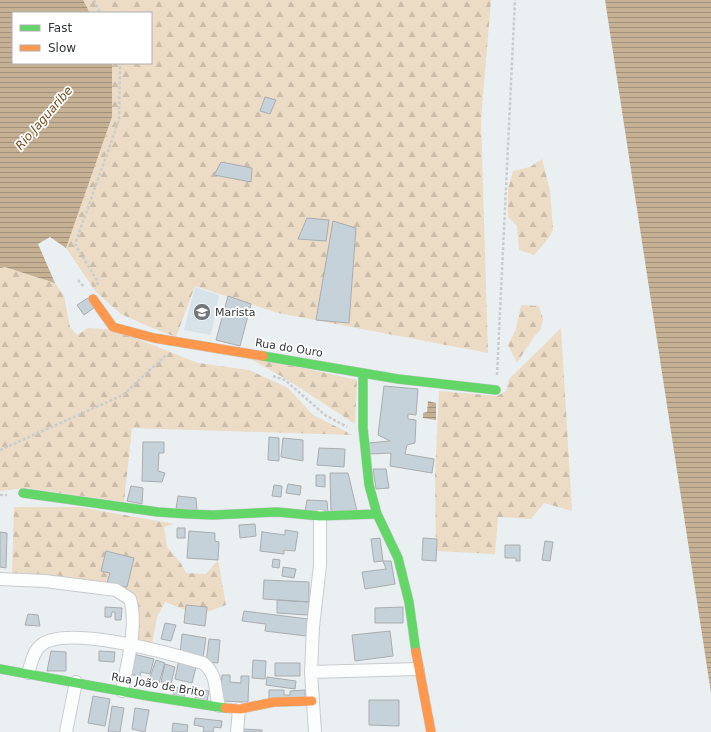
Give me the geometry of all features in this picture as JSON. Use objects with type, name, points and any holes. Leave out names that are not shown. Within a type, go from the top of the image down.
[{"type":"street","name":"Rua do Ouro","points":[[93,299],[113,327],[154,338],[340,368],[363,374],[466,388],[496,390]]},
{"type":"street","points":[[363,374],[363,428],[369,485],[376,514],[398,558],[409,602],[418,669],[431,732]]},
{"type":"street","points":[[23,493],[158,512],[188,514],[213,515],[277,512],[320,516],[376,514]]},
{"type":"street","points":[[315,732],[311,672],[313,627],[320,565],[320,516]]},
{"type":"street","points":[[0,579],[45,581],[116,590],[130,599],[132,608],[131,644],[122,691]]},
{"type":"street","points":[[28,673],[33,657],[39,646],[47,641],[65,637],[90,638],[131,644],[203,662],[210,668],[213,674],[215,692],[219,706]]},
{"type":"street","name":"Rua João de Brito","points":[[0,669],[184,703],[239,709],[260,704],[312,701]]},
{"type":"street","points":[[311,672],[418,669]]},
{"type":"street","points":[[66,732],[76,682]]},
{"type":"street","points":[[238,729],[239,709]]},
{"type":"path","points":[[94,0],[100,12]]},
{"type":"path","points":[[496,390],[515,0]]},
{"type":"path","points":[[93,299],[98,282],[75,244],[119,120],[120,64]]},
{"type":"path","points":[[0,450],[123,395],[180,343]]},
{"type":"path","points":[[271,375],[285,380],[325,415],[347,427],[363,428]]},
{"type":"shaded area","name":"Marista","points":[[195,287],[219,295],[211,335],[184,330]]},
{"type":"green space","points":[[83,0],[491,0],[481,120],[488,353],[278,313],[195,286],[176,337],[121,314],[96,292],[66,248],[112,117],[112,64],[152,64],[152,12],[89,12]]},
{"type":"green space","points":[[542,159],[550,191],[553,230],[548,239],[534,255],[519,250],[517,226],[508,217],[508,189],[513,171],[530,167]]},
{"type":"green space","points":[[5,267],[55,283],[64,296],[70,327],[77,335],[88,328],[121,330],[140,340],[198,363],[249,370],[288,388],[313,415],[353,435],[132,428],[124,502],[26,488],[0,491],[0,268]]},
{"type":"green space","points":[[521,305],[539,306],[543,319],[541,329],[533,338],[517,363],[508,345],[516,329]]},
{"type":"green space","points":[[561,328],[572,511],[544,503],[531,519],[498,517],[495,554],[436,551],[435,475],[439,391],[497,396],[506,391],[509,379]]},
{"type":"green space","points":[[244,355],[357,380],[355,424],[291,382]]},
{"type":"green space","points":[[14,507],[79,507],[175,524],[164,527],[167,547],[180,562],[186,573],[206,574],[218,560],[226,605],[199,615],[165,602],[157,617],[152,645],[134,641],[134,598],[12,574]]},
{"type":"water","name":"Rio Jaguaribe","points":[[0,0],[83,0],[89,12],[12,12],[12,64],[112,64],[112,117],[66,248],[50,237],[38,244],[55,283],[5,267],[0,268]]},
{"type":"water","points":[[605,0],[711,0],[711,693]]},
{"type":"water","points":[[428,401],[436,403],[436,420],[423,418],[423,413],[427,412]]},
{"type":"building","points":[[265,97],[276,100],[270,114],[260,111]]},
{"type":"building","points":[[221,162],[252,168],[251,182],[214,175]]},
{"type":"building","points":[[307,218],[329,220],[326,241],[298,239]]},
{"type":"building","points":[[333,221],[356,228],[349,323],[316,320]]},
{"type":"building","points":[[228,296],[251,304],[240,346],[216,340]]},
{"type":"building","points":[[88,298],[95,307],[84,315],[77,305]]},
{"type":"building","points":[[384,386],[418,389],[416,415],[408,414],[408,419],[416,420],[415,443],[407,445],[405,454],[434,459],[432,473],[390,466],[391,453],[370,454],[368,443],[390,441],[378,435]]},
{"type":"building","points":[[269,437],[279,438],[279,461],[268,460]]},
{"type":"building","points":[[283,438],[303,440],[303,461],[281,457]]},
{"type":"building","points":[[143,442],[164,442],[164,453],[159,453],[158,471],[165,473],[162,482],[142,481]]},
{"type":"building","points":[[319,448],[345,449],[344,467],[317,465]]},
{"type":"building","points":[[373,469],[386,469],[389,488],[376,489]]},
{"type":"building","points":[[330,473],[348,473],[357,511],[331,513]]},
{"type":"building","points":[[316,475],[325,475],[325,487],[316,486]]},
{"type":"building","points":[[288,484],[301,486],[300,495],[286,493]]},
{"type":"building","points":[[274,485],[282,486],[281,497],[272,496]]},
{"type":"building","points":[[131,486],[143,488],[142,504],[127,501]]},
{"type":"building","points":[[178,496],[196,498],[197,512],[176,509]]},
{"type":"building","points":[[307,500],[327,501],[328,513],[305,511]]},
{"type":"building","points":[[255,524],[256,536],[240,538],[239,525]]},
{"type":"building","points":[[177,528],[185,528],[185,538],[177,538]]},
{"type":"building","points":[[285,530],[298,532],[295,551],[284,550],[284,554],[260,551],[262,531],[285,535]]},
{"type":"building","points":[[189,531],[215,533],[215,541],[219,542],[218,560],[187,558]]},
{"type":"building","points":[[0,532],[7,533],[6,568],[0,567]]},
{"type":"building","points":[[380,538],[383,561],[374,562],[371,539]]},
{"type":"building","points":[[423,538],[437,539],[436,561],[422,560]]},
{"type":"building","points":[[545,541],[553,542],[550,561],[542,560]]},
{"type":"building","points":[[505,545],[520,545],[520,561],[516,561],[516,558],[505,558]]},
{"type":"building","points":[[106,551],[134,558],[127,587],[107,583],[110,573],[101,571]]},
{"type":"building","points":[[273,559],[280,560],[279,568],[272,567]]},
{"type":"building","points":[[383,561],[391,561],[395,584],[365,589],[362,572],[386,569]]},
{"type":"building","points":[[283,567],[296,569],[294,578],[282,576]]},
{"type":"building","points":[[264,580],[309,582],[309,602],[263,599]]},
{"type":"building","points":[[277,600],[309,602],[308,615],[277,613]]},
{"type":"building","points":[[186,605],[207,607],[205,626],[184,623]]},
{"type":"building","points":[[105,607],[122,608],[121,620],[115,620],[115,612],[112,612],[111,617],[105,617]]},
{"type":"building","points":[[403,607],[403,623],[375,623],[375,608]]},
{"type":"building","points":[[244,611],[308,619],[306,636],[265,631],[266,624],[242,621]]},
{"type":"building","points":[[28,614],[38,615],[40,626],[25,625]]},
{"type":"building","points":[[165,623],[176,625],[171,641],[161,639]]},
{"type":"building","points":[[390,631],[393,656],[355,661],[352,635]]},
{"type":"building","points":[[182,634],[206,638],[203,658],[180,654]]},
{"type":"building","points":[[209,639],[220,640],[218,663],[206,662]]},
{"type":"building","points":[[51,651],[66,652],[66,671],[47,671]]},
{"type":"building","points":[[99,651],[115,652],[114,662],[99,661]]},
{"type":"building","points":[[133,654],[154,659],[150,674],[141,672],[140,676],[128,674]]},
{"type":"building","points":[[179,659],[197,663],[192,683],[175,679]]},
{"type":"building","points":[[156,660],[165,663],[159,683],[149,680]]},
{"type":"building","points":[[253,660],[266,661],[265,679],[252,678]]},
{"type":"building","points":[[275,663],[300,663],[300,676],[275,676]]},
{"type":"building","points":[[165,664],[175,667],[171,684],[161,682]]},
{"type":"building","points":[[222,675],[230,675],[230,682],[241,683],[241,676],[249,676],[248,702],[220,701]]},
{"type":"building","points":[[267,677],[296,681],[295,689],[266,685]]},
{"type":"building","points":[[175,687],[186,690],[183,702],[172,700]]},
{"type":"building","points":[[197,689],[209,691],[207,701],[195,699]]},
{"type":"building","points":[[269,690],[284,690],[284,695],[290,695],[290,691],[305,690],[305,700],[269,701]]},
{"type":"building","points":[[93,696],[110,699],[105,726],[88,723]]},
{"type":"building","points":[[369,700],[399,700],[399,726],[369,725]]},
{"type":"building","points":[[112,706],[124,708],[120,732],[108,732]]},
{"type":"building","points":[[135,708],[149,710],[145,732],[132,729]]},
{"type":"building","points":[[195,718],[222,721],[221,728],[214,727],[213,732],[203,732],[204,727],[194,725]]},
{"type":"building","points":[[173,723],[188,725],[187,732],[172,732]]},
{"type":"building","points":[[243,729],[262,730],[262,732],[243,732]]},
{"type":"traffic: fast","points":[[263,356],[398,379],[496,390]]},
{"type":"traffic: fast","points":[[363,374],[363,428],[369,485],[377,514],[398,558],[409,602],[416,652]]},
{"type":"traffic: fast","points":[[23,493],[158,512],[188,514],[213,515],[277,512],[320,516],[377,514]]},
{"type":"traffic: fast","points":[[0,669],[148,696],[225,708]]},
{"type":"traffic: slow","points":[[93,299],[113,327],[154,338],[263,356]]},
{"type":"traffic: slow","points":[[416,652],[431,732]]},
{"type":"traffic: slow","points":[[225,708],[240,709],[274,702],[312,701]]},
{"type":"place","name":"Marista","points":[[202,312]]}]
